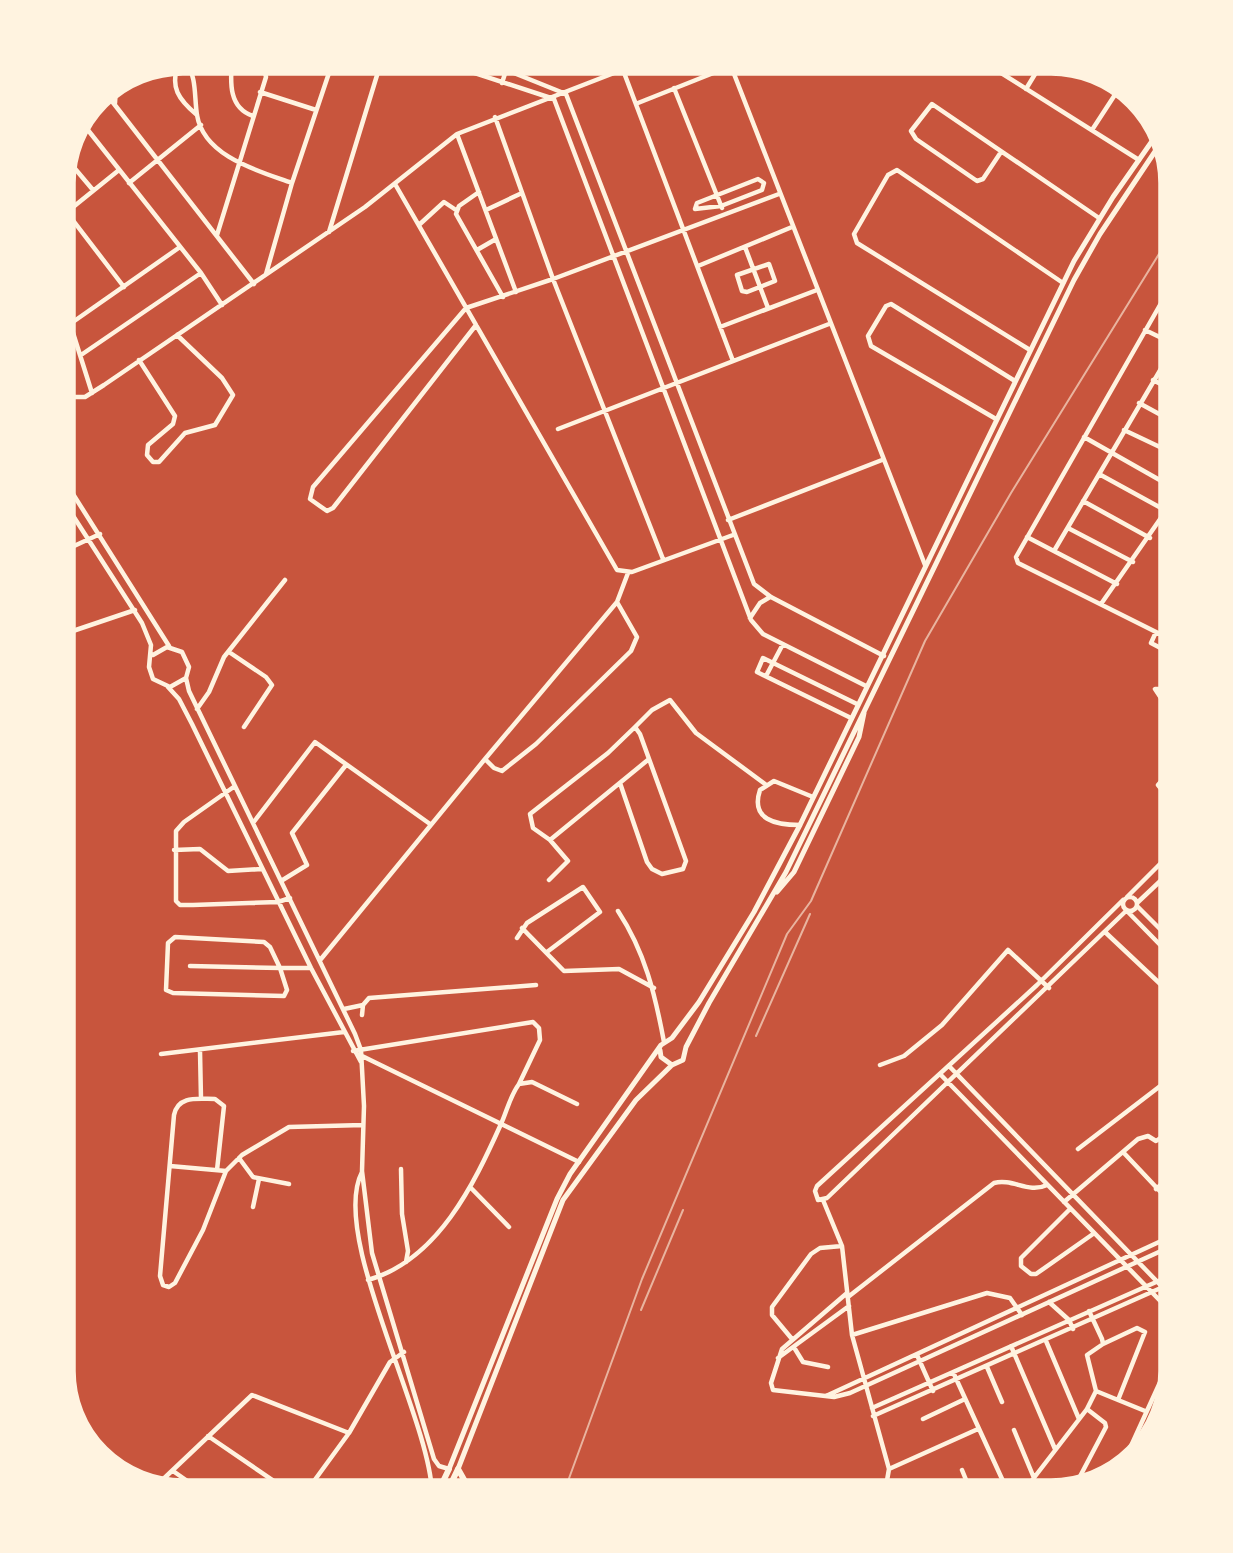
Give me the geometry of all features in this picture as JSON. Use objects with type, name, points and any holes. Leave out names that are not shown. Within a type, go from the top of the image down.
[{"type":"main road","points":[[444,1480],[449,1469]]},
{"type":"main road","points":[[453,1480],[458,1469]]},
{"type":"main road","points":[[458,1469],[464,1480]]},
{"type":"street","points":[[177,73],[175,89],[180,99],[197,115]]},
{"type":"street","points":[[192,73],[197,115],[201,125],[221,149],[239,165],[292,183]]},
{"type":"street","points":[[232,73],[233,99],[241,110],[253,116]]},
{"type":"street","points":[[217,236],[267,73]]},
{"type":"street","points":[[266,275],[292,183],[330,73]]},
{"type":"street","points":[[329,232],[378,73]]},
{"type":"street","points":[[474,73],[554,99]]},
{"type":"street","points":[[502,83],[505,73]]},
{"type":"street","points":[[518,73],[566,94],[727,520],[754,584],[771,597],[891,659]]},
{"type":"street","points":[[74,398],[92,393],[254,284],[395,184],[457,134],[495,117],[554,99],[616,73]]},
{"type":"street","points":[[623,74],[638,103],[733,360]]},
{"type":"street","points":[[638,103],[706,74]]},
{"type":"street","points":[[734,74],[829,324],[925,565]]},
{"type":"street","points":[[1002,74],[1139,160]]},
{"type":"street","points":[[1026,89],[1035,74]]},
{"type":"street","points":[[674,88],[724,214]]},
{"type":"street","points":[[260,92],[316,110]]},
{"type":"street","points":[[115,96],[115,104]]},
{"type":"street","points":[[1092,130],[1117,96]]},
{"type":"street","points":[[111,99],[254,284]]},
{"type":"street","points":[[554,99],[750,618],[763,634],[866,686]]},
{"type":"street","points":[[1000,152],[983,179],[977,181],[916,139],[911,131],[932,104],[1099,218]]},
{"type":"street","points":[[495,117],[553,279],[663,559]]},
{"type":"street","points":[[129,183],[201,125]]},
{"type":"street","points":[[88,130],[201,273],[222,305]]},
{"type":"street","points":[[457,134],[516,292]]},
{"type":"street","points":[[429,1471],[439,1466],[449,1469],[544,1226],[579,1162],[664,1042],[672,1038],[734,945],[800,825],[1063,283],[1099,218],[1152,142]]},
{"type":"street","points":[[458,1469],[558,1209],[579,1175],[636,1100],[672,1065],[683,1060],[686,1047],[772,897],[794,872],[859,737],[864,710],[1074,280],[1100,234],[1155,152]]},
{"type":"street","points":[[75,169],[93,190]]},
{"type":"street","points":[[74,206],[119,170]]},
{"type":"street","points":[[1030,350],[857,243],[854,234],[890,172],[897,170],[1063,283]]},
{"type":"street","points":[[758,179],[764,183],[762,190],[721,206],[698,211],[693,206],[716,194],[758,179]]},
{"type":"street","points":[[395,184],[620,572],[628,573],[733,535]]},
{"type":"street","points":[[456,210],[479,192]]},
{"type":"street","points":[[486,210],[522,192]]},
{"type":"street","points":[[476,325],[334,508],[327,511],[310,499],[311,489],[466,308],[553,279],[779,194]]},
{"type":"street","points":[[419,224],[444,202],[456,210],[503,297]]},
{"type":"street","points":[[74,226],[124,287]]},
{"type":"street","points":[[698,266],[792,227]]},
{"type":"street","points":[[477,250],[496,239]]},
{"type":"street","points":[[74,321],[180,247]]},
{"type":"street","points":[[744,247],[768,308]]},
{"type":"street","points":[[768,264],[775,278],[760,287],[744,292],[737,279],[739,274],[768,264]]},
{"type":"street","points":[[81,355],[201,273]]},
{"type":"street","points":[[720,327],[817,290]]},
{"type":"street","points":[[996,419],[871,346],[868,336],[886,306],[891,304],[1015,381]]},
{"type":"street","points":[[1160,304],[1016,556],[1018,563],[1160,634]]},
{"type":"street","points":[[558,429],[829,324]]},
{"type":"street","points":[[1145,330],[1160,337]]},
{"type":"street","points":[[74,335],[92,393]]},
{"type":"street","points":[[139,360],[175,416],[174,423],[152,439],[146,449],[153,462],[159,462],[185,433],[215,425],[233,395],[222,378],[177,335]]},
{"type":"street","points":[[1054,551],[1160,369]]},
{"type":"street","points":[[1153,380],[1160,384]]},
{"type":"street","points":[[1139,403],[1160,414]]},
{"type":"street","points":[[1124,430],[1160,447]]},
{"type":"street","points":[[1084,437],[1160,480]]},
{"type":"street","points":[[727,520],[882,460]]},
{"type":"street","points":[[1099,474],[1160,508]]},
{"type":"street","points":[[74,494],[170,647],[186,656],[189,667],[186,678],[197,709],[321,959],[360,1048],[357,1054]]},
{"type":"street","points":[[1083,501],[1150,538]]},
{"type":"street","points":[[74,515],[135,610],[148,636],[153,655],[150,673],[158,684],[168,687],[176,686],[186,678]]},
{"type":"street","points":[[1101,604],[1160,525]]},
{"type":"street","points":[[1068,528],[1133,562]]},
{"type":"street","points":[[74,546],[100,534]]},
{"type":"street","points":[[1027,537],[1117,584]]},
{"type":"street","points":[[321,959],[430,824],[617,602],[628,573]]},
{"type":"street","points":[[197,709],[229,652],[285,580]]},
{"type":"street","points":[[750,618],[760,603],[771,597]]},
{"type":"street","points":[[485,759],[497,771],[504,770],[536,744],[631,650],[637,637],[617,602]]},
{"type":"street","points":[[74,631],[135,610]]},
{"type":"street","points":[[1156,632],[1151,643],[1160,648]]},
{"type":"street","points":[[766,676],[783,644]]},
{"type":"street","points":[[153,655],[161,648],[170,647]]},
{"type":"street","points":[[229,652],[266,677],[272,685],[244,727]]},
{"type":"street","points":[[851,718],[757,672],[763,658],[857,704]]},
{"type":"street","points":[[168,687],[179,699],[278,902],[361,1063],[362,1171],[370,1240],[378,1278],[439,1466]]},
{"type":"street","points":[[549,880],[568,861],[550,840],[533,828],[530,814],[608,753],[652,710],[670,700],[696,733],[765,784],[778,782],[813,797]]},
{"type":"street","points":[[620,783],[652,869],[662,874],[683,869],[686,861],[635,727]]},
{"type":"street","points":[[253,823],[315,742],[430,824]]},
{"type":"street","points":[[550,840],[649,759]]},
{"type":"street","points":[[281,881],[307,865],[292,833],[346,765]]},
{"type":"street","points":[[765,784],[757,800],[761,815],[770,822],[800,825]]},
{"type":"street","points":[[235,786],[178,827],[174,849],[174,895],[177,903],[278,902],[290,898]]},
{"type":"street","points":[[174,849],[200,849],[228,871],[262,869]]},
{"type":"street","points":[[888,1480],[889,1469],[852,1335],[842,1246],[823,1200],[815,1196],[817,1186],[1041,980],[1160,864]]},
{"type":"street","points":[[823,1200],[1160,882]]},
{"type":"street","points":[[517,938],[522,928],[583,887],[600,912],[547,952]]},
{"type":"street","points":[[1125,898],[1137,904],[1160,928]]},
{"type":"street","points":[[1125,898],[1127,911],[1160,945]]},
{"type":"street","points":[[618,911],[635,939],[654,988],[664,1042]]},
{"type":"street","points":[[522,928],[568,972],[619,969],[654,988]]},
{"type":"street","points":[[1105,932],[1160,984]]},
{"type":"street","points":[[175,937],[264,942],[270,947],[280,968],[288,991],[284,996],[173,993],[165,989],[169,943],[175,937]]},
{"type":"street","points":[[880,1065],[904,1056],[942,1025],[1008,950],[1049,988]]},
{"type":"street","points":[[190,966],[311,968]]},
{"type":"street","points":[[344,1009],[363,1004],[369,998],[536,985]]},
{"type":"street","points":[[362,1015],[363,1004]]},
{"type":"street","points":[[360,1048],[533,1022],[539,1028],[540,1040],[472,1189],[457,1211],[405,1263],[378,1278],[368,1280]]},
{"type":"street","points":[[161,1054],[344,1032]]},
{"type":"street","points":[[672,1038],[679,1040],[686,1047]]},
{"type":"street","points":[[660,1050],[665,1062],[672,1065]]},
{"type":"street","points":[[200,1051],[201,1099]]},
{"type":"street","points":[[357,1054],[579,1162]]},
{"type":"street","points":[[948,1066],[1160,1286]]},
{"type":"street","points":[[940,1074],[1160,1302]]},
{"type":"street","points":[[519,1084],[532,1082],[577,1104]]},
{"type":"street","points":[[1078,1149],[1160,1086]]},
{"type":"street","points":[[217,1170],[225,1110],[218,1100],[183,1100],[175,1110],[160,1276],[161,1283],[168,1287],[175,1283],[183,1269],[226,1171],[239,1158],[289,1127],[363,1125]]},
{"type":"street","points":[[888,1123],[897,1132]]},
{"type":"street","points":[[1064,1202],[1140,1138],[1148,1136],[1156,1141],[1160,1138]]},
{"type":"street","points":[[1122,1152],[1160,1193]]},
{"type":"street","points":[[239,1158],[250,1175],[289,1184]]},
{"type":"street","points":[[170,1166],[226,1171]]},
{"type":"street","points":[[401,1169],[402,1214],[408,1251],[405,1263]]},
{"type":"street","points":[[362,1171],[357,1186],[358,1229],[368,1280],[395,1357],[430,1480]]},
{"type":"street","points":[[1040,1178],[1048,1171]]},
{"type":"street","points":[[253,1207],[259,1179]]},
{"type":"street","points":[[1047,1185],[1034,1190],[1000,1181],[994,1183],[792,1339],[778,1358],[770,1385],[773,1390],[840,1397],[1160,1251]]},
{"type":"street","points":[[1156,1189],[1160,1186]]},
{"type":"street","points":[[472,1189],[509,1227]]},
{"type":"street","points":[[1070,1209],[1021,1258],[1021,1266],[1031,1274],[1036,1274],[1093,1234]]},
{"type":"street","points":[[825,1396],[1160,1242]]},
{"type":"street","points":[[792,1339],[772,1315],[772,1307],[810,1254],[820,1248],[842,1246]]},
{"type":"street","points":[[872,1408],[1160,1280]]},
{"type":"street","points":[[873,1416],[1015,1356],[1160,1288]]},
{"type":"street","points":[[852,1335],[987,1293],[1010,1298],[1019,1307],[1022,1315]]},
{"type":"street","points":[[1049,1303],[1069,1320],[1073,1329]]},
{"type":"street","points":[[778,1358],[795,1349],[849,1306]]},
{"type":"street","points":[[1089,1311],[1102,1343]]},
{"type":"street","points":[[1034,1478],[1087,1409],[1096,1391],[1087,1355],[1102,1343],[1137,1328],[1145,1332],[1118,1400]]},
{"type":"street","points":[[1046,1341],[1079,1419]]},
{"type":"street","points":[[1011,1346],[1055,1449]]},
{"type":"street","points":[[795,1349],[803,1362],[828,1367]]},
{"type":"street","points":[[315,1480],[349,1433],[395,1357],[404,1352]]},
{"type":"street","points":[[917,1355],[933,1391]]},
{"type":"street","points":[[988,1367],[1002,1402]]},
{"type":"street","points":[[953,1372],[1002,1480]]},
{"type":"street","points":[[1133,1443],[1158,1384]]},
{"type":"street","points":[[1096,1391],[1145,1411]]},
{"type":"street","points":[[165,1478],[243,1402],[256,1395],[349,1433]]},
{"type":"street","points":[[923,1419],[965,1399]]},
{"type":"street","points":[[1081,1475],[1106,1427],[1103,1421],[1087,1409]]},
{"type":"street","points":[[889,1469],[978,1429]]},
{"type":"street","points":[[1013,1430],[1034,1478]]},
{"type":"street","points":[[208,1436],[272,1480]]},
{"type":"street","points":[[962,1470],[966,1480]]},
{"type":"street","points":[[173,1471],[186,1480]]},
{"type":"railway","points":[[568,1480],[642,1279],[787,934],[811,901],[925,641],[1011,493],[1160,252]]},
{"type":"railway","points":[[756,1036],[810,914]]},
{"type":"railway","points":[[641,1310],[683,1210]]}]
